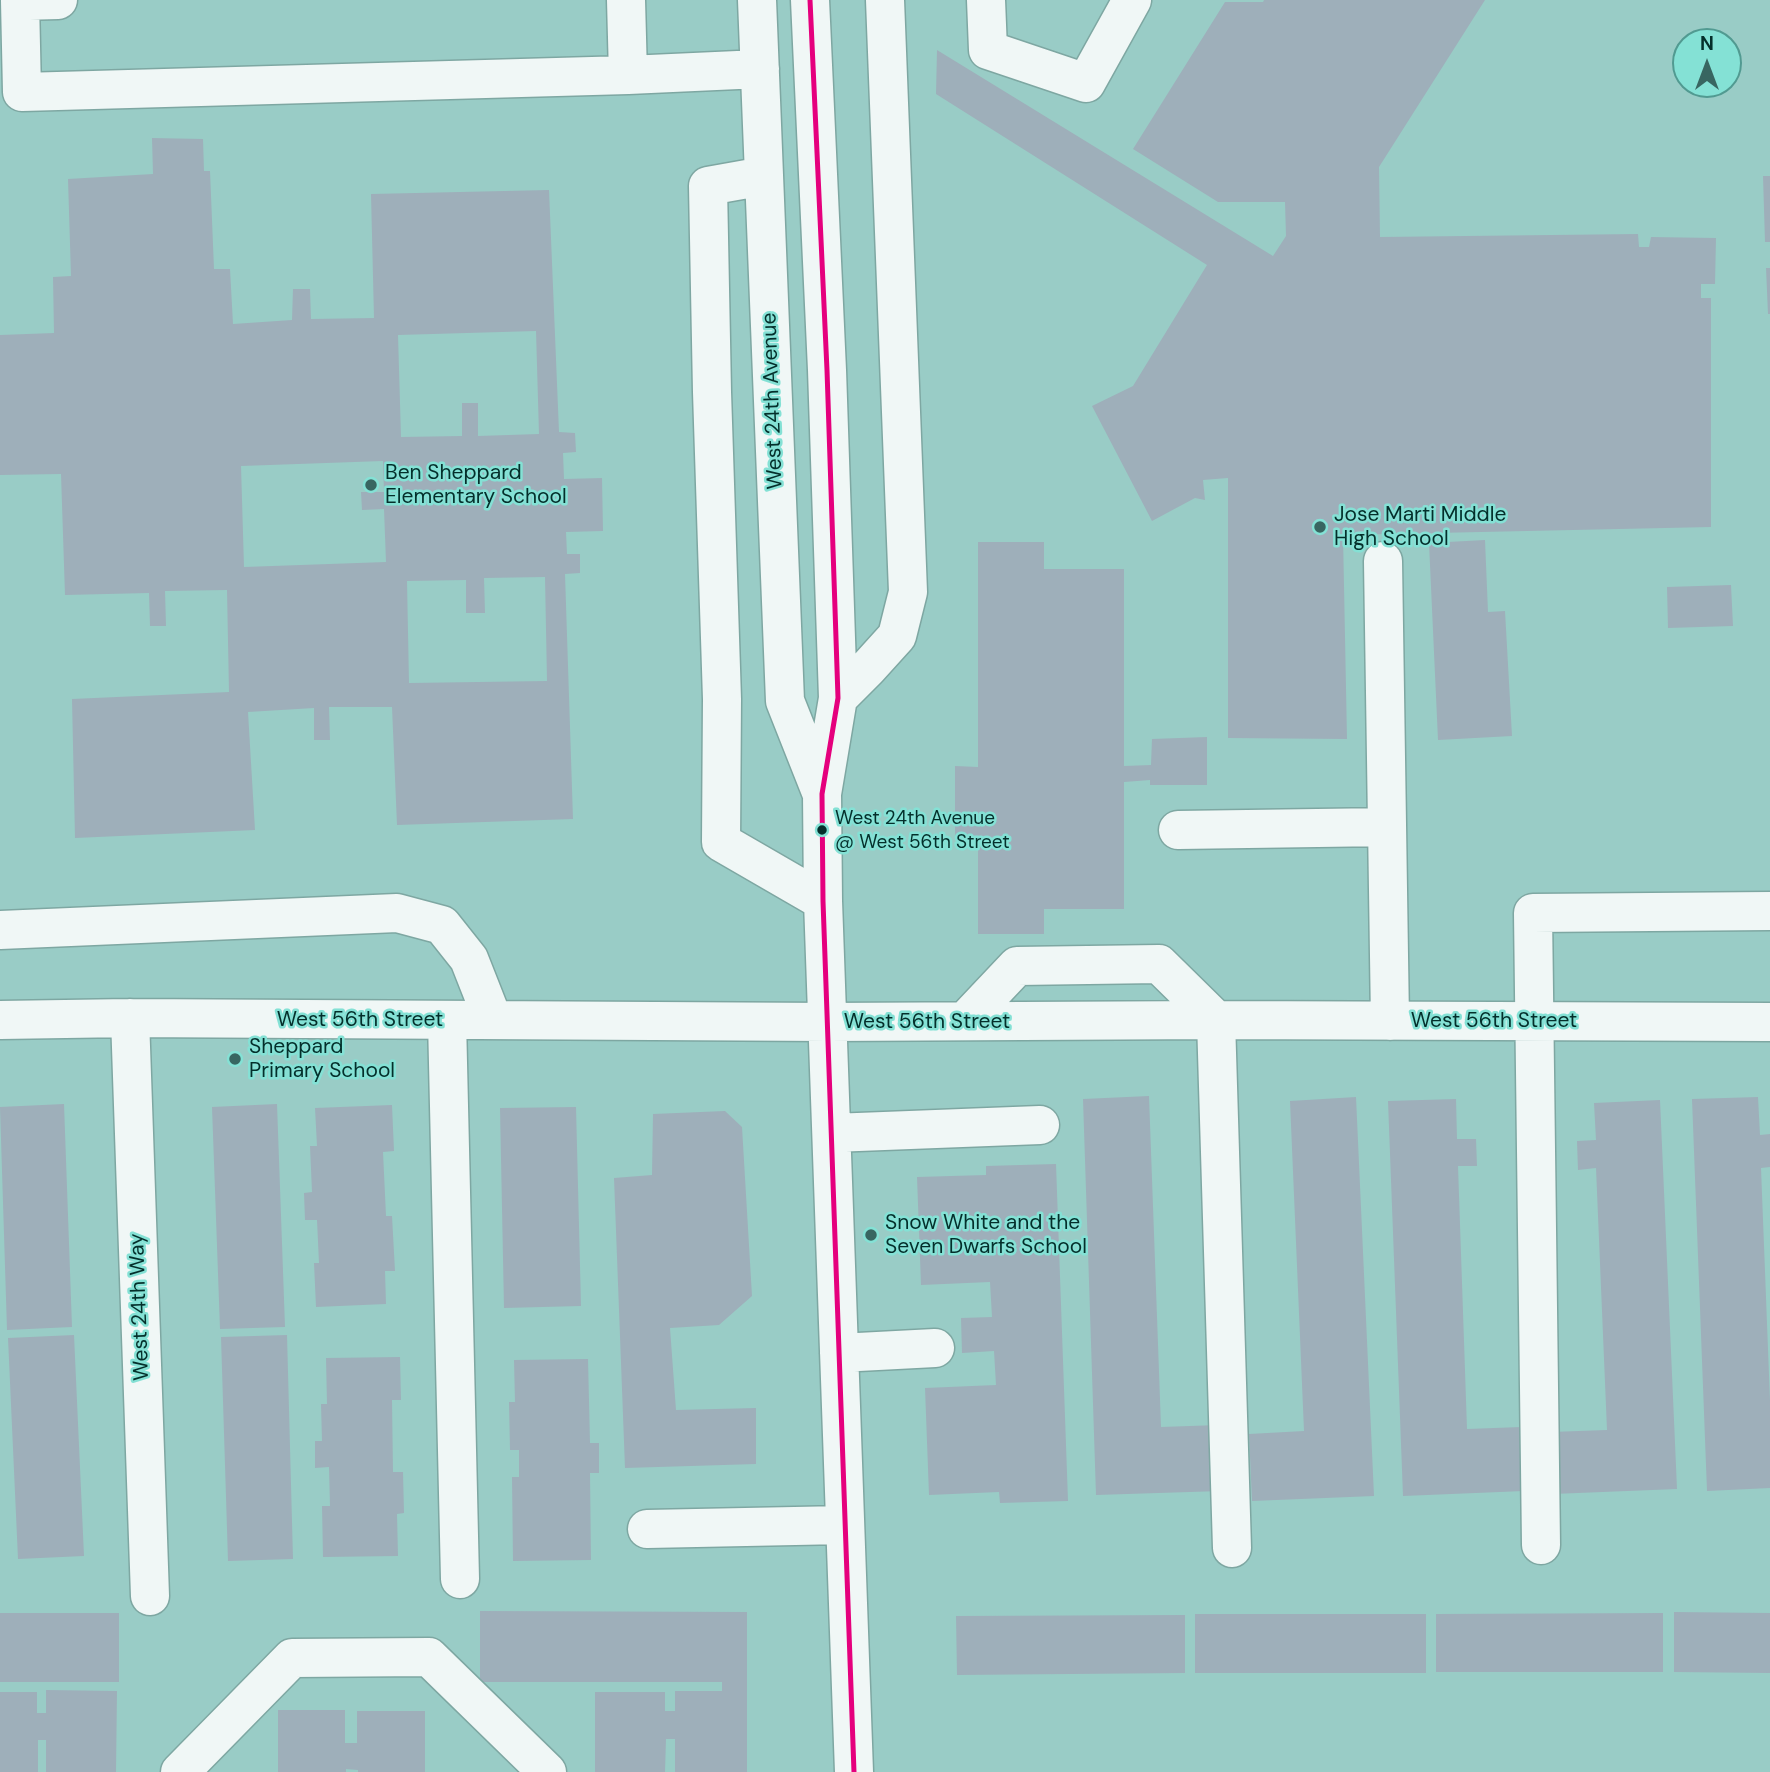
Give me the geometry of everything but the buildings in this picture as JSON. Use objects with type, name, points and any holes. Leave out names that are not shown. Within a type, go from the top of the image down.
[{"type":"street","points":[[58,0],[20,1],[22,92],[760,69]]},
{"type":"street","points":[[626,0],[628,75]]},
{"type":"street","name":"West 24th Avenue","points":[[757,0],[785,701],[822,794]]},
{"type":"street","name":"West 24th Avenue","points":[[810,0],[827,370],[838,698],[822,794],[823,901],[855,1772]]},
{"type":"street","points":[[838,698],[897,636],[908,592],[885,0]]},
{"type":"street","points":[[986,0],[988,50],[1086,83],[1132,0]]},
{"type":"street","points":[[764,176],[708,186],[722,699],[721,842],[823,901]]},
{"type":"street","points":[[1383,561],[1390,1021]]},
{"type":"street","points":[[1178,830],[1387,827]]},
{"type":"street","points":[[1541,1545],[1533,913],[1770,911]]},
{"type":"street","points":[[0,930],[397,913],[442,925],[469,959],[493,1020]]},
{"type":"street","points":[[965,1021],[1017,966],[1159,964],[1216,1020],[1231,1548]]},
{"type":"street","name":"West 56th Street","points":[[0,1020],[130,1018],[828,1022],[1770,1022]]},
{"type":"street","name":"West 24th Way","points":[[130,1018],[150,1596]]},
{"type":"street","points":[[447,1020],[460,1579]]},
{"type":"street","points":[[832,1133],[1040,1125]]},
{"type":"street","points":[[839,1353],[935,1348]]},
{"type":"street","points":[[647,1528],[844,1525]]},
{"type":"street","points":[[180,1772],[292,1658],[429,1657],[547,1772]]},
{"type":"transit line","points":[[810,0],[827,370],[838,698],[822,794],[823,901],[854,1772]]},
{"type":"place","name":"Ben Sheppard Elementary School","points":[[371,485]]},
{"type":"place","name":"Jose Marti Middle High School","points":[[1320,527]]},
{"type":"place","name":"West 24th Avenue @ West 56th Street","points":[[822,830]]},
{"type":"place","name":"Sheppard Primary School","points":[[235,1059]]},
{"type":"place","name":"Snow White and the Seven Dwarfs School","points":[[871,1235]]}]
